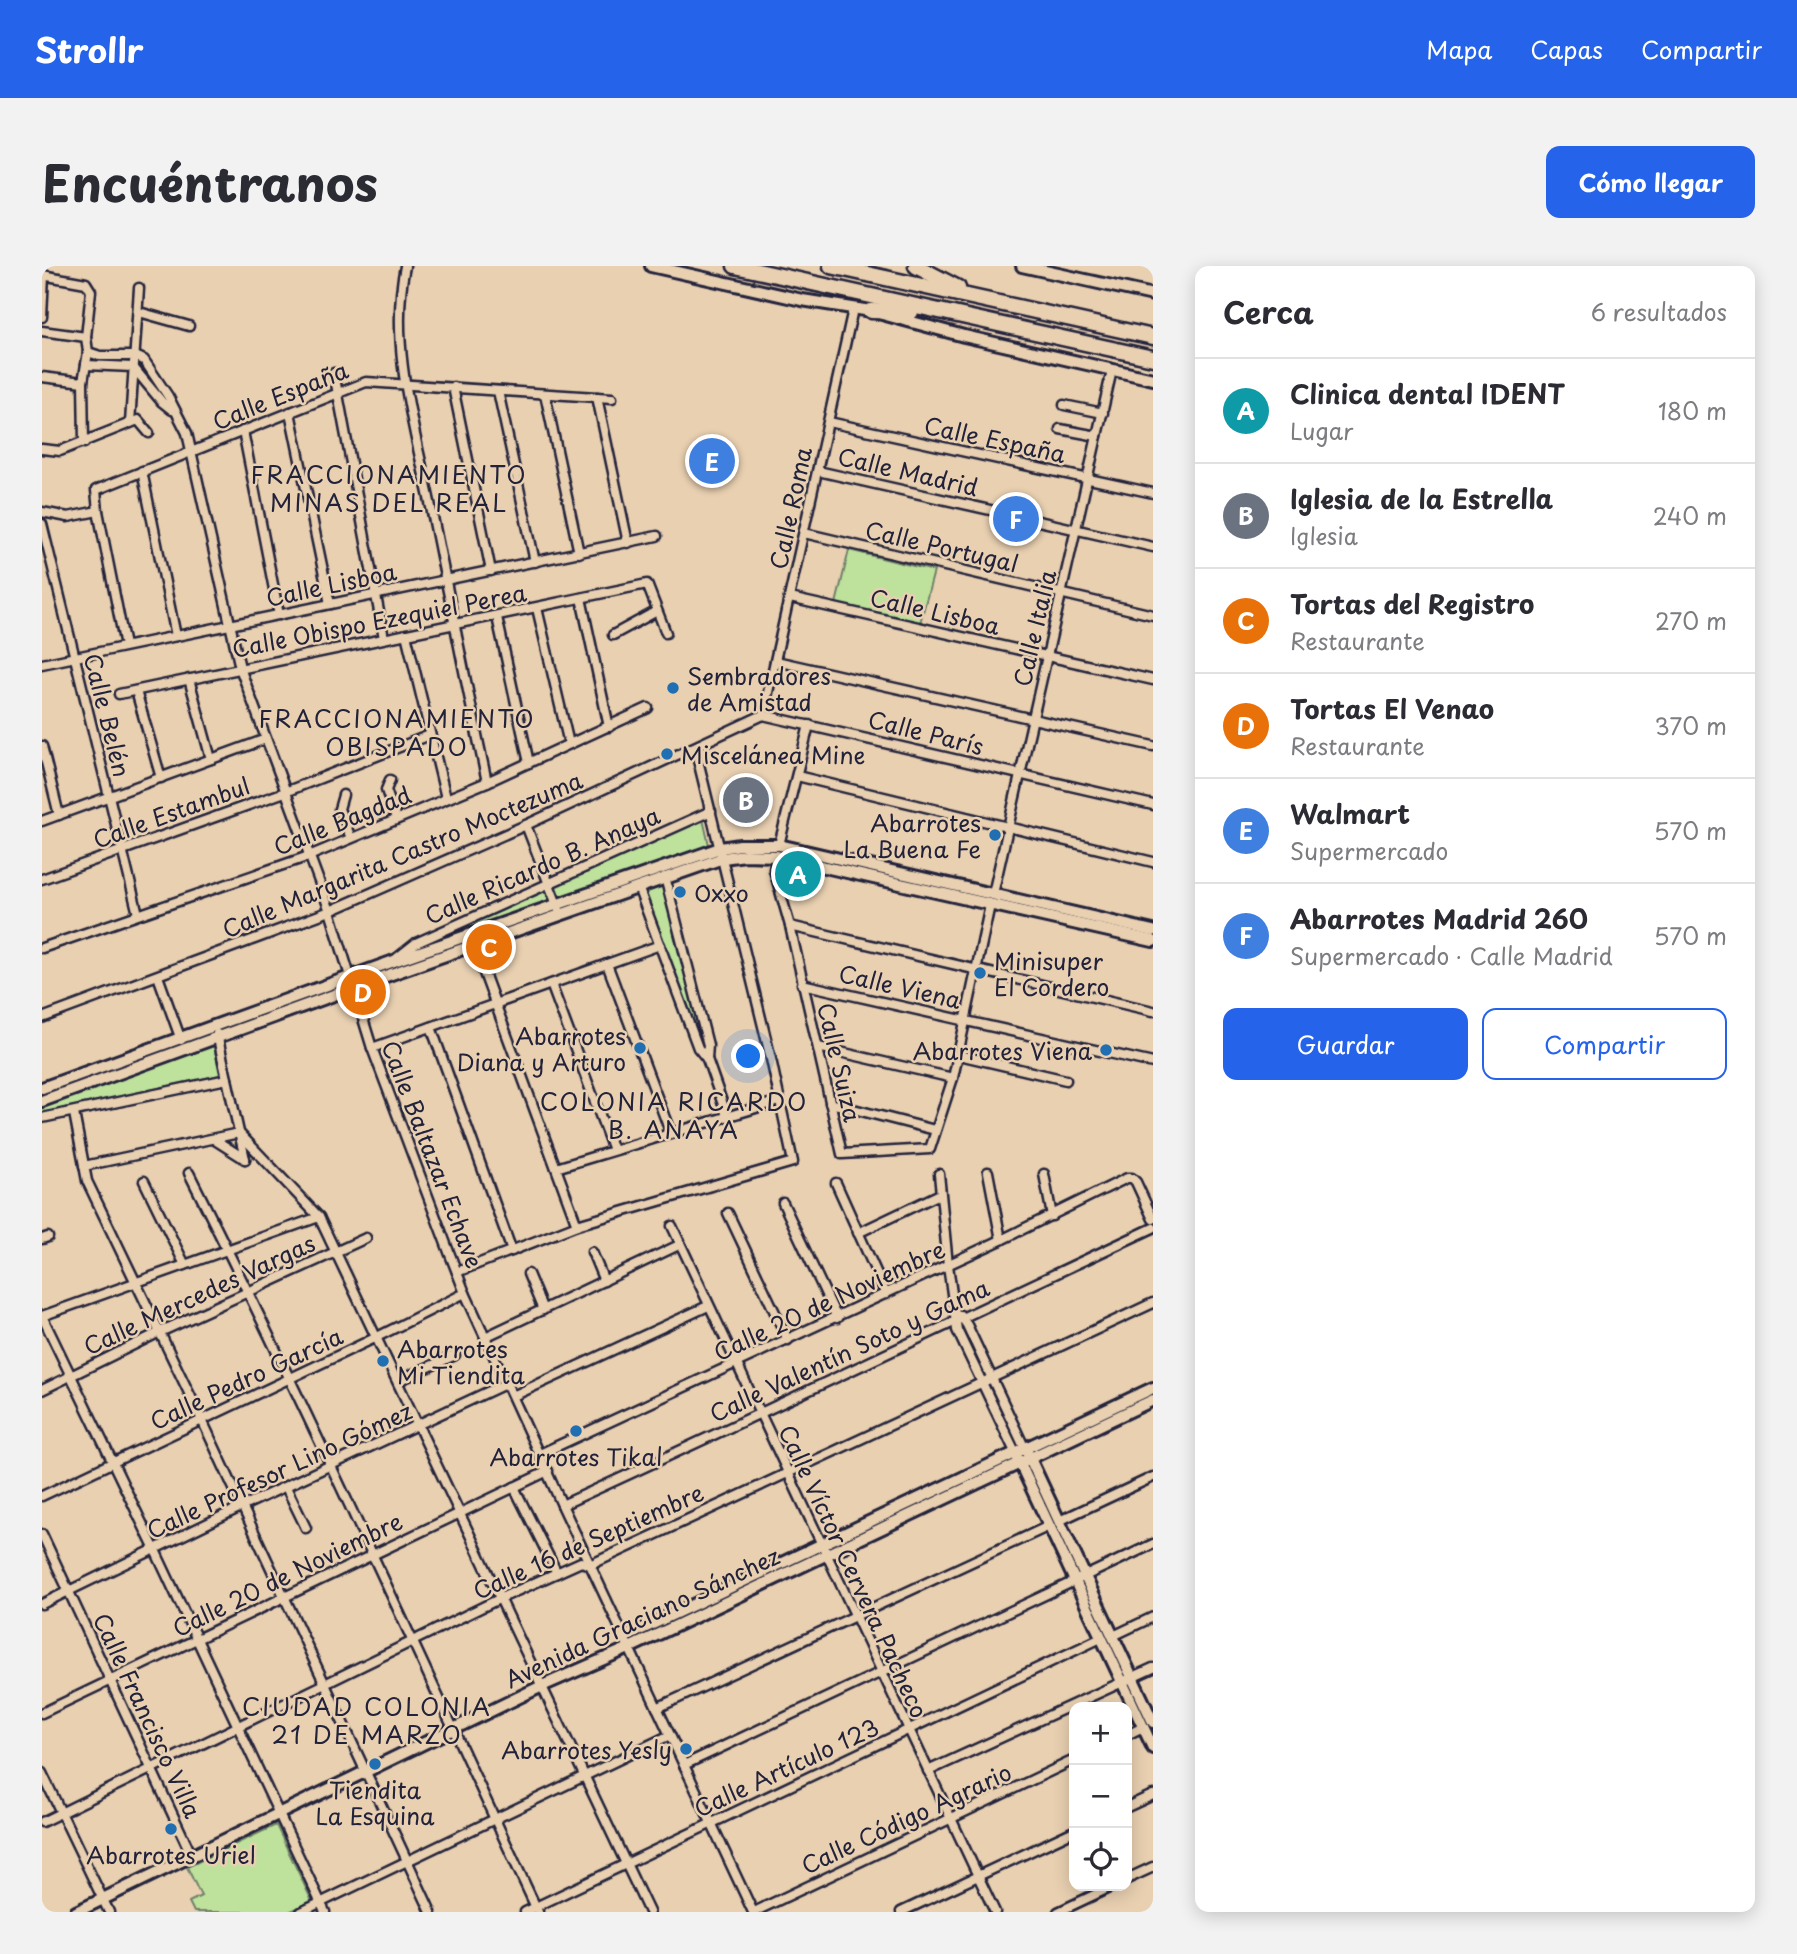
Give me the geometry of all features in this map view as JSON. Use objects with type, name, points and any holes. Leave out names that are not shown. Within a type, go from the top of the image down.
[{"type":"highway","points":[[735,266],[1153,358]]},
{"type":"highway","points":[[831,266],[1153,337]]},
{"type":"highway","points":[[916,266],[975,297]]},
{"type":"highway","points":[[871,311],[945,313]]},
{"type":"main road","points":[[651,266],[802,300],[871,311],[964,337],[1153,379]]},
{"type":"main road","points":[[1022,266],[1153,295]]},
{"type":"main road","points":[[42,1101],[280,1009],[353,983],[474,946],[559,910],[721,853],[745,855],[778,851],[1042,911],[1153,930]]},
{"type":"main road","points":[[353,983],[394,961],[638,887],[721,853]]},
{"type":"main road","points":[[1042,911],[1153,941]]},
{"type":"main road","points":[[42,1088],[181,1040],[216,1033]]},
{"type":"main road","name":"Avenida Graciano Sánchez","points":[[76,1912],[542,1686],[627,1642],[1122,1409],[1153,1388]]},
{"type":"main road","name":"Avenida Graciano Sánchez","points":[[1122,1409],[1153,1400]]},
{"type":"main road","points":[[1023,1456],[1127,1680],[1150,1723],[1153,1748]]},
{"type":"street","points":[[405,266],[400,290],[401,357],[486,782]]},
{"type":"street","points":[[42,317],[43,275],[89,285],[86,337],[88,352],[83,382],[84,443]]},
{"type":"street","points":[[130,423],[139,288]]},
{"type":"street","name":"Calle Roma","points":[[763,715],[853,309]]},
{"type":"street","points":[[139,313],[189,326]]},
{"type":"street","points":[[42,331],[86,337]]},
{"type":"street","points":[[88,352],[100,356],[135,356]]},
{"type":"street","name":"Calle Baltazar Echave","points":[[135,356],[144,360],[168,396],[187,433],[240,668],[330,911],[372,1048],[465,1293],[754,1912]]},
{"type":"street","points":[[86,365],[133,368],[162,402],[175,411]]},
{"type":"street","name":"Calle Italia","points":[[932,1144],[967,1021],[975,969],[1112,370]]},
{"type":"street","points":[[334,373],[384,638]]},
{"type":"street","points":[[42,377],[83,382]]},
{"type":"street","name":"Calle España","points":[[98,511],[96,490],[366,382],[612,398]]},
{"type":"street","points":[[453,387],[491,571]]},
{"type":"street","points":[[498,390],[535,562]]},
{"type":"street","points":[[545,394],[579,553]]},
{"type":"street","points":[[597,397],[628,543]]},
{"type":"street","points":[[1064,405],[1102,413]]},
{"type":"street","points":[[290,412],[330,604]]},
{"type":"street","points":[[42,449],[60,451],[138,420],[149,433]]},
{"type":"street","name":"Calle España","points":[[829,422],[1153,493]]},
{"type":"street","points":[[1060,429],[1097,436]]},
{"type":"street","points":[[243,431],[279,615]]},
{"type":"street","points":[[142,471],[176,636]]},
{"type":"street","name":"Calle Madrid","points":[[818,471],[1153,547]]},
{"type":"street","points":[[42,512],[68,517],[98,511],[125,646]]},
{"type":"street","name":"Calle Belén","points":[[42,524],[138,914]]},
{"type":"street","name":"Calle Portugal","points":[[804,533],[1153,615]]},
{"type":"street","name":"Calle Lisboa","points":[[42,664],[657,536]]},
{"type":"street","name":"Calle Obispo Ezequiel Perea","points":[[119,694],[648,584],[657,611]]},
{"type":"street","points":[[581,598],[609,727]]},
{"type":"street","name":"Calle Lisboa","points":[[790,598],[1153,680]]},
{"type":"street","points":[[537,608],[569,744]]},
{"type":"street","points":[[613,635],[657,611],[666,633]]},
{"type":"street","points":[[497,617],[529,763]]},
{"type":"street","points":[[406,635],[446,798]]},
{"type":"street","points":[[776,661],[1153,747]]},
{"type":"street","points":[[189,679],[211,759]]},
{"type":"street","points":[[136,691],[161,778]]},
{"type":"street","name":"Calle Bagdad","points":[[42,948],[309,856],[486,782],[649,708]]},
{"type":"street","points":[[457,1272],[577,1225],[793,1162],[771,1059],[695,748],[763,715]]},
{"type":"street","name":"Calle París","points":[[763,715],[1153,805]]},
{"type":"street","points":[[778,851],[809,724]]},
{"type":"street","name":"Calle Estambul","points":[[42,879],[285,792],[430,735]]},
{"type":"street","points":[[42,821],[266,739]]},
{"type":"street","points":[[42,746],[59,815]]},
{"type":"street","name":"Calle Margarita Castro Moctezuma","points":[[42,1018],[330,911],[695,748]]},
{"type":"street","points":[[797,776],[1153,862]]},
{"type":"street","points":[[390,780],[386,790],[396,819]]},
{"type":"street","points":[[343,795],[339,809],[351,838]]},
{"type":"street","name":"Calle Ricardo B. Anaya","points":[[394,961],[416,943],[711,811]]},
{"type":"street","points":[[526,825],[559,910]]},
{"type":"street","name":"Calle Suiza","points":[[778,851],[774,870],[790,926],[842,1154],[930,1149],[932,1144]]},
{"type":"street","points":[[665,877],[709,1045],[708,1059],[727,1116]]},
{"type":"street","points":[[638,887],[698,1048],[708,1059]]},
{"type":"street","points":[[790,926],[1153,1011]]},
{"type":"street","points":[[372,1048],[660,945]]},
{"type":"street","points":[[474,946],[577,1225]]},
{"type":"street","points":[[607,964],[671,1134]]},
{"type":"street","points":[[158,976],[181,1040]]},
{"type":"street","points":[[551,984],[613,1150]]},
{"type":"street","name":"Calle Viena","points":[[802,984],[1153,1063]]},
{"type":"street","points":[[431,1027],[512,1251]]},
{"type":"street","points":[[215,1140],[245,1159],[216,1033]]},
{"type":"street","points":[[818,1047],[953,1077]]},
{"type":"street","points":[[959,1055],[1066,1080]]},
{"type":"street","points":[[42,1118],[227,1079]]},
{"type":"street","points":[[555,1168],[779,1101]]},
{"type":"street","points":[[830,1103],[934,1130]]},
{"type":"street","points":[[74,1113],[87,1181],[243,1506],[432,1912]]},
{"type":"street","points":[[84,1166],[239,1133]]},
{"type":"street","points":[[239,1133],[319,1217],[649,1912]]},
{"type":"street","points":[[988,1172],[1002,1240]]},
{"type":"street","points":[[188,1173],[331,1466],[536,1910]]},
{"type":"street","points":[[939,1174],[947,1265],[958,1316],[957,1330],[981,1382],[1023,1456]]},
{"type":"street","points":[[1044,1174],[1052,1216]]},
{"type":"street","name":"Calle 20 de Noviembre","points":[[540,1454],[837,1318],[1127,1178],[1136,1182],[1153,1219]]},
{"type":"street","points":[[144,1181],[185,1265]]},
{"type":"street","points":[[836,1183],[886,1294]]},
{"type":"street","points":[[858,1233],[940,1194]]},
{"type":"street","points":[[783,1203],[837,1318]]},
{"type":"street","points":[[728,1213],[788,1340]]},
{"type":"street","points":[[319,1217],[42,1316],[325,1912]]},
{"type":"street","name":"Calle Víctor Cervera Pacheco","points":[[672,1226],[995,1912]]},
{"type":"street","name":"Calle Valentín Soto y Gama","points":[[562,1505],[760,1415],[958,1316],[1153,1228]]},
{"type":"street","name":"Calle Mercedes Vargas","points":[[42,1390],[160,1332],[366,1238]]},
{"type":"street","points":[[485,1337],[679,1245]]},
{"type":"street","points":[[592,1252],[604,1281]]},
{"type":"street","points":[[528,1275],[543,1310]]},
{"type":"street","name":"Calle Pedro García","points":[[42,1496],[465,1293]]},
{"type":"street","name":"Calle 16 de Septiembre","points":[[42,1822],[501,1598],[581,1562],[590,1565],[1153,1303]]},
{"type":"street","points":[[513,1396],[708,1306]]},
{"type":"street","points":[[958,1316],[992,1378],[1023,1456]]},
{"type":"street","points":[[398,1381],[455,1355]]},
{"type":"street","name":"Calle Profesor Lino Gómez","points":[[42,1604],[243,1506],[507,1384]]},
{"type":"street","name":"Calle 20 de Noviembre","points":[[42,1713],[548,1471]]},
{"type":"street","points":[[657,1708],[1153,1477]]},
{"type":"street","points":[[286,1487],[306,1528]]},
{"type":"street","points":[[514,1487],[556,1573]]},
{"type":"street","name":"Calle Francisco Villa","points":[[42,1534],[192,1856]]},
{"type":"street","points":[[684,1765],[1153,1544]]},
{"type":"street","points":[[42,1562],[53,1559]]},
{"type":"street","name":"Calle Artículo 123","points":[[525,1912],[536,1910],[711,1823],[1153,1617]]},
{"type":"street","points":[[928,1771],[1153,1668]]},
{"type":"street","points":[[1132,1732],[1150,1723]]},
{"type":"street","points":[[301,1912],[670,1735]]},
{"type":"street","name":"Calle Código Agrario","points":[[754,1912],[1069,1762]]},
{"type":"street","points":[[42,1773],[109,1912]]},
{"type":"street","points":[[1132,1805],[1153,1795]]},
{"type":"street","points":[[901,1912],[1069,1833]]},
{"type":"street","points":[[1132,1878],[1153,1867]]},
{"type":"street","points":[[1058,1912],[1103,1891]]},
{"type":"green space","points":[[849,550],[934,571],[920,623],[836,604]]},
{"type":"green space","points":[[703,819],[709,845],[434,945],[433,941]]},
{"type":"green space","points":[[665,883],[705,1046],[703,1049],[700,1048],[644,892]]},
{"type":"green space","points":[[214,1046],[220,1075],[42,1113],[42,1106]]},
{"type":"green space","points":[[276,1825],[312,1901],[289,1912],[194,1912],[189,1902],[201,1896],[187,1867]]},
{"type":"place","name":"Walmart","points":[[712,461]]},
{"type":"place","name":"Abarrotes Madrid 260","points":[[1016,519]]},
{"type":"place","name":"Sembradores de Amistad","points":[[673,688]]},
{"type":"place","name":"Miscelánea Mine","points":[[667,754]]},
{"type":"place","name":"Iglesia de la Estrella","points":[[746,800]]},
{"type":"place","name":"Abarrotes La Buena Fe","points":[[995,835]]},
{"type":"place","name":"Clinica dental IDENT","points":[[798,874]]},
{"type":"place","name":"Oxxo","points":[[680,892]]},
{"type":"place","name":"Tortas del Registro","points":[[489,947]]},
{"type":"place","name":"Minisuper El Cordero","points":[[980,973]]},
{"type":"place","name":"Tortas El Venao","points":[[363,992]]},
{"type":"place","name":"Abarrotes Diana y Arturo","points":[[640,1048]]},
{"type":"place","name":"Abarrotes Viena","points":[[1106,1050]]},
{"type":"place","name":"Abarrotes Mi Tiendita","points":[[383,1361]]},
{"type":"place","name":"Abarrotes Tikal","points":[[576,1431]]},
{"type":"place","name":"Abarrotes Yesly","points":[[686,1749]]},
{"type":"place","name":"Tiendita La Esquina","points":[[375,1764]]},
{"type":"place","name":"Abarrotes Uriel","points":[[171,1829]]},
{"type":"district","name":"FRACCIONAMIENTO MINAS DEL REAL","points":[[389,488]]},
{"type":"district","name":"FRACCIONAMIENTO OBISPADO","points":[[397,732]]},
{"type":"district","name":"COLONIA RICARDO B. ANAYA","points":[[674,1115]]},
{"type":"district","name":"CIUDAD COLONIA 21 DE MARZO","points":[[367,1720]]}]
